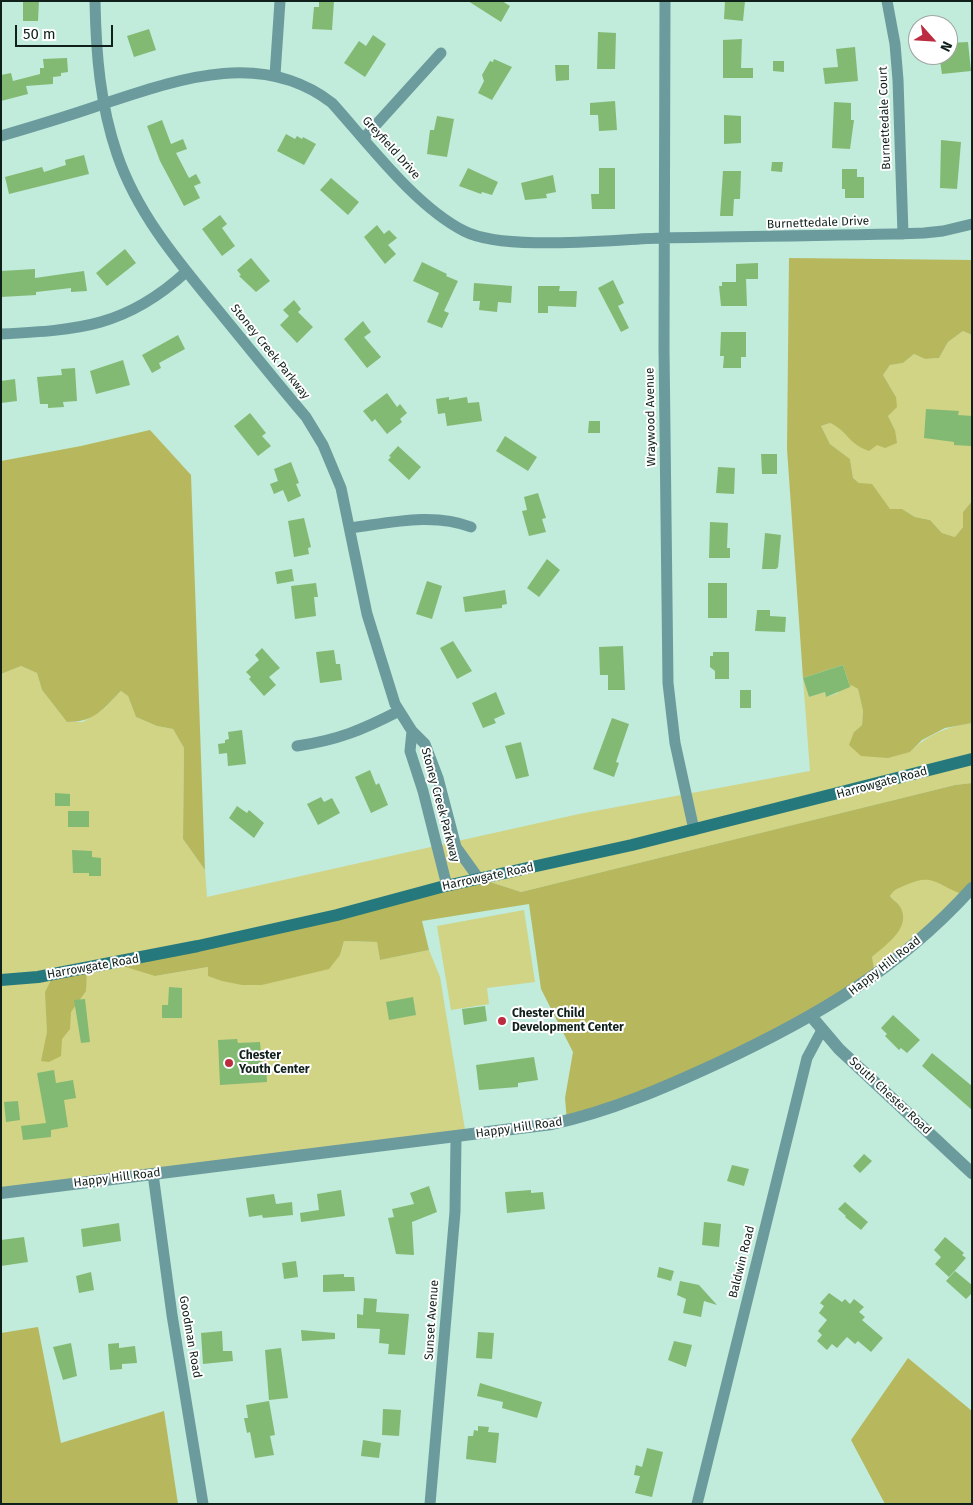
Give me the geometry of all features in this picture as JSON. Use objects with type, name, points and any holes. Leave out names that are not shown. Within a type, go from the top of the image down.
[{"type":"main road","name":"Harrowgate Road","points":[[1,980],[38,977],[163,954],[337,914],[447,886],[694,830],[972,759]]},
{"type":"street","name":"Stoney Creek Parkway","points":[[95,1],[98,70],[103,104],[118,156],[129,182],[150,221],[186,272],[306,417],[332,464],[341,488],[367,614],[378,653],[399,711],[412,731],[425,744],[438,778],[456,847],[479,879]]},
{"type":"street","points":[[275,75],[280,1]]},
{"type":"street","name":"Wraywood Avenue","points":[[665,1],[664,238],[668,683],[675,743],[694,830]]},
{"type":"street","name":"Burnettedale Court","points":[[886,1],[895,44],[898,80],[903,234]]},
{"type":"street","points":[[364,138],[442,53]]},
{"type":"street","name":"Greyfield Drive","points":[[1,136],[148,89],[206,76],[230,72],[275,75],[299,82],[318,92],[332,103],[426,205],[466,232],[500,240],[530,242],[664,238]]},
{"type":"street","name":"Burnettedale Drive","points":[[664,238],[765,238],[903,234],[943,231],[972,224]]},
{"type":"street","points":[[1,334],[80,328],[108,319],[149,302],[186,272]]},
{"type":"street","points":[[350,528],[422,519],[457,521],[471,527]]},
{"type":"street","points":[[296,746],[329,741],[361,731],[399,711]]},
{"type":"street","name":"Stoney Creek Parkway","points":[[412,731],[410,751],[423,791],[447,886]]},
{"type":"street","name":"Happy Hill Road","points":[[1,1193],[552,1124],[624,1105],[747,1049],[844,998],[914,945],[971,892]]},
{"type":"street","name":"South Chester Road","points":[[811,1016],[822,1030],[972,1173]]},
{"type":"street","name":"Baldwin Road","points":[[697,1504],[808,1058],[822,1030]]},
{"type":"street","name":"Sunset Avenue","points":[[430,1504],[455,1212],[456,1137]]},
{"type":"street","name":"Goodman Road","points":[[153,1174],[172,1316],[203,1504]]},
{"type":"green space","points":[[963,331],[972,335],[972,501],[963,512],[963,527],[955,537],[942,533],[930,520],[915,517],[902,509],[890,509],[853,478],[850,459],[830,444],[821,426],[830,423],[842,428],[847,436],[895,430],[888,416],[896,397],[883,375],[890,365],[903,363],[914,354],[925,359],[939,358],[948,342]]},
{"type":"green space","points":[[21,666],[37,673],[42,690],[67,722],[83,722],[105,708],[121,691],[128,696],[136,717],[157,726],[173,729],[184,748],[183,839],[205,870],[207,897],[579,814],[810,771],[803,678],[809,697],[825,692],[826,697],[838,693],[838,690],[851,685],[858,689],[863,711],[862,725],[854,732],[910,752],[924,740],[938,732],[972,723],[972,783],[955,785],[521,892],[481,879],[155,976],[208,967],[262,985],[292,976],[340,955],[344,941],[377,942],[380,960],[429,950],[440,977],[466,1136],[1,1194],[1,674]]},
{"type":"green space","points":[[929,878],[966,895],[947,915],[874,968],[872,957],[881,948],[900,906],[890,896],[897,888],[913,881]]},
{"type":"green space","points":[[524,910],[535,982],[487,988],[489,1004],[451,1010],[437,926]]},
{"type":"shaded area","points":[[789,258],[972,260],[972,335],[963,331],[948,342],[939,358],[925,359],[914,354],[903,363],[890,365],[883,375],[896,397],[897,407],[888,416],[895,430],[897,443],[885,448],[877,445],[869,451],[857,445],[836,426],[830,423],[821,426],[830,444],[850,459],[853,478],[859,483],[872,484],[890,509],[902,509],[915,517],[930,520],[942,533],[955,537],[963,527],[963,512],[972,501],[972,723],[945,728],[922,740],[910,752],[888,758],[861,756],[849,745],[854,732],[862,725],[863,711],[858,689],[851,685],[850,687],[843,665],[803,678],[787,449]]},
{"type":"shaded area","points":[[150,430],[191,475],[205,870],[183,839],[184,748],[173,729],[157,726],[136,717],[128,696],[121,691],[92,717],[85,720],[67,722],[42,690],[37,673],[21,666],[1,674],[1,461],[81,446]]},
{"type":"shaded area","points":[[972,783],[972,888],[966,895],[937,882],[924,880],[916,881],[893,892],[890,896],[899,905],[903,913],[903,921],[896,935],[872,957],[874,968],[869,979],[747,1049],[567,1121],[565,1098],[573,1052],[541,989],[529,904],[422,921],[429,950],[380,960],[377,942],[344,941],[340,955],[329,969],[262,985],[242,985],[222,981],[208,976],[208,967],[155,976],[113,963],[481,879],[521,892],[955,785]]},
{"type":"shaded area","points":[[87,968],[86,991],[71,1012],[70,1029],[62,1039],[61,1056],[49,1062],[41,1061],[47,1032],[45,992],[54,974]]},
{"type":"shaded area","points":[[38,1327],[61,1443],[164,1411],[178,1504],[1,1504],[1,1333]]},
{"type":"shaded area","points":[[908,1358],[972,1411],[972,1504],[885,1504],[851,1440]]},
{"type":"building","points":[[23,1],[39,1],[38,21],[23,21]]},
{"type":"building","points":[[319,1],[334,1],[332,30],[312,29],[314,7],[319,7]]},
{"type":"building","points":[[468,1],[502,1],[510,6],[501,22]]},
{"type":"building","points":[[725,1],[745,1],[743,21],[724,19]]},
{"type":"building","points":[[149,29],[156,50],[134,57],[127,36]]},
{"type":"building","points":[[598,32],[616,33],[615,69],[597,69]]},
{"type":"building","points":[[373,35],[386,44],[365,77],[344,63],[359,41],[366,46]]},
{"type":"building","points":[[742,39],[741,68],[753,68],[753,78],[723,78],[723,40]]},
{"type":"building","points":[[958,42],[968,42],[971,71],[942,74],[941,65],[958,65]]},
{"type":"building","points":[[855,47],[858,81],[825,84],[823,68],[838,67],[836,49]]},
{"type":"building","points":[[67,58],[68,72],[61,73],[61,76],[53,77],[53,84],[26,86],[28,94],[1,101],[1,75],[11,73],[13,81],[40,74],[40,68],[44,68],[43,59]]},
{"type":"building","points":[[494,59],[512,67],[492,100],[478,93],[484,81],[482,75],[490,61],[493,62]]},
{"type":"building","points":[[773,61],[784,61],[784,72],[773,71]]},
{"type":"building","points":[[555,65],[569,65],[569,80],[556,81]]},
{"type":"building","points":[[615,101],[617,130],[599,131],[598,115],[590,115],[590,103]]},
{"type":"building","points":[[834,102],[851,103],[851,120],[854,120],[850,149],[832,148]]},
{"type":"building","points":[[724,115],[741,116],[741,143],[724,144]]},
{"type":"building","points":[[437,116],[454,119],[447,157],[427,154],[430,130],[434,130]]},
{"type":"building","points":[[162,120],[171,144],[183,139],[187,149],[176,153],[189,178],[196,174],[201,183],[194,186],[200,198],[184,206],[160,161],[147,126]]},
{"type":"building","points":[[286,134],[295,139],[297,136],[302,139],[303,137],[316,144],[304,165],[277,151]]},
{"type":"building","points":[[941,140],[961,142],[957,189],[940,188]]},
{"type":"building","points":[[84,155],[89,174],[9,194],[5,177],[42,167],[44,172],[66,165],[65,160]]},
{"type":"building","points":[[772,162],[783,162],[782,172],[771,171]]},
{"type":"building","points":[[468,168],[498,182],[492,195],[482,192],[481,194],[459,186]]},
{"type":"building","points":[[599,168],[615,168],[615,209],[592,209],[591,194],[599,194]]},
{"type":"building","points":[[842,169],[857,169],[857,177],[864,177],[864,198],[845,198],[845,189],[842,189]]},
{"type":"building","points":[[723,171],[741,171],[740,199],[734,199],[733,216],[720,216]]},
{"type":"building","points":[[553,175],[556,192],[546,194],[547,198],[525,200],[521,183]]},
{"type":"building","points":[[331,178],[359,202],[348,215],[320,190]]},
{"type":"building","points":[[220,215],[227,224],[222,228],[235,246],[222,256],[202,229]]},
{"type":"building","points":[[377,225],[384,234],[389,230],[397,238],[388,245],[396,254],[385,264],[364,237]]},
{"type":"building","points":[[125,249],[136,263],[107,286],[96,273]]},
{"type":"building","points":[[251,258],[270,281],[256,292],[239,276],[241,275],[237,270]]},
{"type":"building","points":[[422,262],[458,281],[444,311],[449,313],[442,328],[427,322],[439,293],[413,281]]},
{"type":"building","points":[[758,263],[758,279],[746,279],[747,306],[721,306],[719,286],[722,286],[722,282],[736,282],[736,264]]},
{"type":"building","points":[[35,269],[35,278],[84,271],[87,291],[71,292],[71,288],[36,292],[36,295],[1,297],[1,271]]},
{"type":"building","points":[[613,280],[624,303],[618,306],[629,328],[621,332],[598,288]]},
{"type":"building","points":[[474,283],[512,286],[511,303],[498,302],[497,312],[479,310],[480,301],[473,301]]},
{"type":"building","points":[[538,286],[560,286],[559,291],[577,291],[576,307],[548,306],[548,313],[538,313]]},
{"type":"building","points":[[294,300],[301,309],[298,312],[313,327],[297,343],[280,325],[289,316],[283,310]]},
{"type":"building","points":[[363,321],[371,332],[364,337],[381,357],[367,368],[344,339]]},
{"type":"building","points":[[721,332],[746,332],[746,357],[741,357],[741,368],[723,368],[724,356],[720,356]]},
{"type":"building","points":[[178,335],[185,349],[159,363],[161,368],[152,373],[142,355]]},
{"type":"building","points":[[123,360],[130,385],[96,394],[90,371]]},
{"type":"building","points":[[75,368],[77,401],[63,402],[64,407],[48,408],[48,404],[40,404],[37,377],[62,375],[61,369]]},
{"type":"building","points":[[15,379],[17,401],[1,403],[1,381]]},
{"type":"building","points":[[387,393],[397,407],[400,404],[407,413],[400,419],[402,422],[387,434],[375,419],[372,422],[363,411]]},
{"type":"building","points":[[449,397],[449,400],[467,397],[468,403],[479,402],[482,421],[447,426],[445,413],[438,414],[436,399]]},
{"type":"building","points":[[926,409],[959,411],[958,415],[972,416],[971,446],[954,445],[954,442],[924,438]]},
{"type":"building","points":[[250,413],[266,433],[262,436],[271,446],[258,456],[234,426]]},
{"type":"building","points":[[589,421],[600,421],[600,433],[588,433]]},
{"type":"building","points":[[505,436],[537,457],[528,471],[496,451]]},
{"type":"building","points":[[398,446],[421,467],[409,480],[388,460],[391,457],[389,456]]},
{"type":"building","points":[[761,454],[777,454],[777,474],[762,474]]},
{"type":"building","points":[[291,462],[299,483],[296,484],[301,496],[288,502],[283,490],[274,494],[270,484],[278,481],[274,469]]},
{"type":"building","points":[[718,467],[735,468],[734,494],[716,493]]},
{"type":"building","points":[[538,493],[546,518],[542,519],[546,532],[529,536],[522,511],[527,510],[524,497]]},
{"type":"building","points":[[304,518],[311,547],[308,548],[309,554],[294,557],[288,521]]},
{"type":"building","points":[[710,522],[728,523],[727,548],[730,548],[730,558],[709,558]]},
{"type":"building","points":[[765,533],[781,535],[778,567],[776,569],[762,569]]},
{"type":"building","points":[[547,559],[560,570],[539,597],[527,588]]},
{"type":"building","points":[[292,569],[294,581],[277,584],[275,572]]},
{"type":"building","points":[[427,581],[442,586],[432,619],[416,614]]},
{"type":"building","points":[[316,583],[318,597],[314,597],[316,616],[295,619],[291,586]]},
{"type":"building","points":[[708,583],[727,583],[727,618],[708,618]]},
{"type":"building","points":[[505,590],[507,604],[502,605],[502,608],[465,612],[463,597]]},
{"type":"building","points":[[757,610],[770,610],[770,616],[786,617],[785,632],[755,631]]},
{"type":"building","points":[[453,641],[472,671],[457,679],[440,648]]},
{"type":"building","points":[[623,646],[625,690],[608,690],[608,675],[600,675],[599,647]]},
{"type":"building","points":[[262,648],[280,668],[269,677],[276,685],[264,696],[249,679],[251,677],[246,672],[259,660],[255,655]]},
{"type":"building","points":[[334,650],[336,664],[340,664],[342,680],[320,683],[316,652]]},
{"type":"building","points":[[713,652],[729,652],[729,679],[715,679],[715,671],[710,667],[710,656],[713,656]]},
{"type":"building","points":[[843,665],[850,687],[826,697],[825,692],[809,697],[803,678]]},
{"type":"building","points":[[740,690],[751,690],[751,708],[740,708]]},
{"type":"building","points":[[496,692],[505,714],[494,719],[496,723],[483,728],[472,703]]},
{"type":"building","points":[[612,718],[629,724],[616,762],[619,763],[614,777],[593,769]]},
{"type":"building","points":[[242,730],[246,764],[228,766],[227,753],[219,754],[218,744],[225,743],[225,740],[229,739],[228,732]]},
{"type":"building","points":[[521,742],[529,776],[516,779],[505,746]]},
{"type":"building","points":[[370,770],[376,785],[379,783],[388,805],[371,813],[355,777]]},
{"type":"building","points":[[55,793],[70,794],[70,806],[55,806]]},
{"type":"building","points":[[321,797],[324,802],[332,798],[340,813],[318,825],[307,804]]},
{"type":"building","points":[[237,806],[247,813],[249,810],[264,823],[254,838],[229,818]]},
{"type":"building","points":[[68,811],[89,811],[89,827],[68,827]]},
{"type":"building","points":[[72,850],[92,851],[92,857],[101,858],[101,876],[89,876],[89,873],[73,873]]},
{"type":"building","points":[[169,987],[182,988],[182,1018],[162,1018],[162,1005],[168,1005]]},
{"type":"building","points":[[413,997],[416,1015],[389,1020],[386,1002]]},
{"type":"building","points":[[85,999],[90,1042],[81,1043],[74,1000]]},
{"type":"building","points":[[485,1006],[487,1021],[464,1025],[462,1009]]},
{"type":"building","points":[[893,1015],[920,1040],[907,1053],[901,1048],[899,1050],[885,1036],[887,1034],[881,1028]]},
{"type":"building","name":"Chester Youth Center","points":[[237,1039],[238,1043],[260,1042],[262,1063],[266,1062],[267,1082],[220,1085],[218,1040]]},
{"type":"building","points":[[932,1053],[972,1086],[972,1110],[922,1066]]},
{"type":"building","name":"Chester Child Development Center","points":[[534,1057],[538,1080],[518,1083],[518,1087],[479,1090],[476,1065]]},
{"type":"building","points":[[54,1070],[56,1083],[73,1080],[76,1098],[64,1100],[68,1127],[51,1130],[51,1137],[23,1140],[21,1126],[46,1123],[37,1073]]},
{"type":"building","points":[[18,1101],[20,1120],[6,1122],[4,1102]]},
{"type":"building","points":[[864,1154],[872,1161],[860,1173],[853,1166]]},
{"type":"building","points":[[732,1165],[749,1169],[744,1186],[727,1181]]},
{"type":"building","points":[[429,1186],[437,1212],[412,1222],[414,1255],[396,1254],[388,1218],[394,1217],[392,1209],[414,1204],[410,1193]]},
{"type":"building","points":[[341,1190],[345,1216],[301,1222],[300,1213],[319,1210],[317,1194]]},
{"type":"building","points":[[531,1190],[531,1193],[543,1192],[545,1209],[507,1213],[505,1192]]},
{"type":"building","points":[[274,1194],[276,1204],[292,1202],[293,1215],[263,1218],[262,1215],[249,1217],[246,1198]]},
{"type":"building","points":[[845,1202],[868,1222],[861,1230],[838,1209]]},
{"type":"building","points":[[704,1222],[721,1224],[719,1247],[702,1245]]},
{"type":"building","points":[[119,1223],[121,1241],[83,1247],[81,1229]]},
{"type":"building","points":[[24,1237],[28,1262],[1,1266],[1,1240]]},
{"type":"building","points":[[945,1237],[964,1253],[962,1255],[966,1258],[949,1277],[935,1264],[941,1257],[934,1250]]},
{"type":"building","points":[[296,1261],[298,1277],[284,1279],[282,1263]]},
{"type":"building","points":[[659,1267],[674,1271],[671,1281],[657,1277]]},
{"type":"building","points":[[955,1271],[972,1285],[972,1293],[966,1299],[946,1281]]},
{"type":"building","points":[[91,1272],[94,1290],[79,1293],[76,1276]]},
{"type":"building","points":[[344,1274],[344,1277],[354,1277],[355,1291],[323,1292],[323,1275]]},
{"type":"building","points":[[680,1281],[699,1285],[717,1305],[704,1301],[701,1317],[683,1313],[686,1299],[677,1295]]},
{"type":"building","points":[[829,1293],[842,1302],[845,1299],[850,1304],[854,1299],[864,1307],[859,1312],[865,1317],[862,1320],[883,1338],[871,1352],[858,1341],[855,1344],[847,1337],[837,1348],[832,1344],[827,1350],[817,1341],[822,1335],[818,1331],[827,1320],[819,1313],[824,1306],[820,1303]]},
{"type":"building","points":[[364,1298],[377,1299],[376,1312],[409,1314],[405,1355],[388,1354],[389,1344],[379,1343],[380,1329],[357,1328],[357,1314],[363,1315]]},
{"type":"building","points":[[301,1330],[335,1333],[335,1339],[302,1341]]},
{"type":"building","points":[[222,1331],[223,1351],[232,1351],[233,1361],[203,1364],[201,1333]]},
{"type":"building","points":[[478,1332],[494,1333],[492,1359],[476,1358]]},
{"type":"building","points":[[674,1341],[692,1345],[686,1367],[668,1360]]},
{"type":"building","points":[[71,1343],[77,1376],[63,1380],[53,1347]]},
{"type":"building","points":[[119,1343],[119,1348],[135,1346],[137,1363],[122,1364],[122,1369],[110,1370],[108,1344]]},
{"type":"building","points":[[281,1348],[288,1398],[269,1400],[265,1350]]},
{"type":"building","points":[[480,1383],[542,1402],[537,1418],[502,1408],[503,1402],[477,1396]]},
{"type":"building","points":[[269,1401],[275,1435],[270,1436],[274,1455],[255,1458],[250,1432],[247,1433],[244,1418],[248,1418],[246,1405]]},
{"type":"building","points":[[383,1409],[401,1410],[399,1436],[382,1435]]},
{"type":"building","points":[[478,1426],[489,1427],[488,1432],[499,1433],[496,1463],[466,1459],[468,1436],[473,1436],[474,1430],[478,1431]]},
{"type":"building","points":[[363,1440],[381,1443],[379,1458],[361,1456]]},
{"type":"building","points":[[647,1448],[663,1452],[652,1497],[635,1493],[640,1476],[634,1475],[636,1465],[642,1467]]},
{"type":"place","name":"Chester Child Development Center","points":[[502,1021]]},
{"type":"place","name":"Chester Youth Center","points":[[229,1063]]}]
